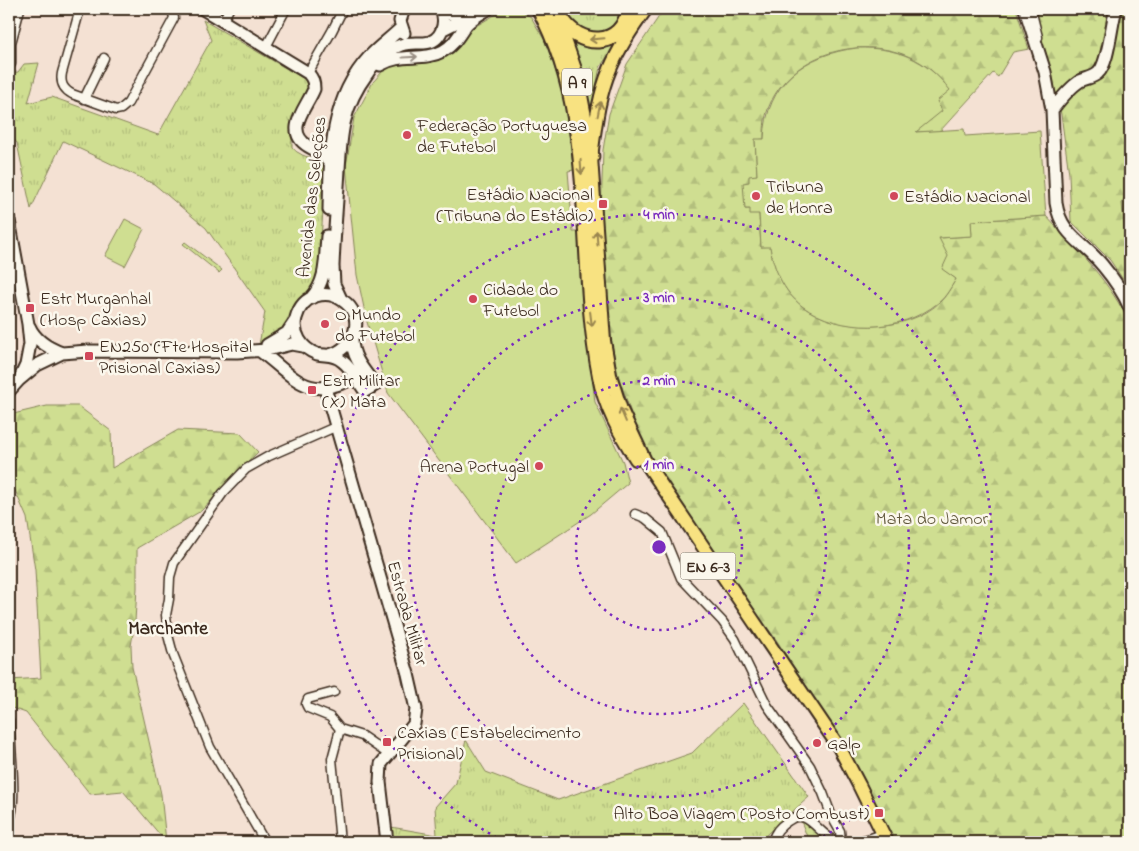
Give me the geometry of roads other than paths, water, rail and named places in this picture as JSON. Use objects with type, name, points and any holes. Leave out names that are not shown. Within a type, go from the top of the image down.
[{"type":"highway","points":[[554,9],[569,30],[584,40],[600,40],[613,36],[624,25],[629,9]]},
{"type":"highway","name":"A 9","points":[[554,9],[576,77],[591,157]]},
{"type":"main road","name":"A 9","points":[[538,9],[556,47],[576,129]]},
{"type":"main road","points":[[591,157],[602,94],[609,71],[618,52],[646,9]]},
{"type":"main road","name":"EN 6-3","points":[[576,129],[580,158],[590,311],[599,378],[611,414],[640,466],[833,752],[881,840]]},
{"type":"main road","name":"EN 6-3","points":[[591,157],[604,341],[610,375],[620,410],[645,461],[839,747],[860,785],[881,840]]},
{"type":"street","points":[[11,64],[11,43],[20,9]]},
{"type":"street","points":[[80,9],[63,68],[61,82],[66,91],[112,110],[120,110],[124,107],[149,66],[174,18],[181,9]]},
{"type":"street","points":[[172,9],[174,18]]},
{"type":"street","points":[[203,9],[308,73],[313,80],[314,89],[298,120],[296,131],[298,137],[309,147],[323,154],[330,163]]},
{"type":"street","points":[[223,21],[229,9]]},
{"type":"street","points":[[266,47],[286,9]]},
{"type":"street","points":[[308,73],[343,9]]},
{"type":"street","points":[[404,9],[400,21],[401,28],[410,40],[417,42]]},
{"type":"street","points":[[443,29],[443,12],[464,9]]},
{"type":"street","points":[[366,74],[389,60],[433,55],[443,51],[452,45],[467,24],[487,9]]},
{"type":"street","name":"Avenida das Seleções","points":[[341,299],[336,291],[332,276],[340,139],[342,126],[351,99],[373,64],[392,49],[406,44],[424,43],[436,39],[443,29],[487,9]]},
{"type":"street","points":[[1025,9],[1038,49],[1052,110],[1058,217],[1066,229],[1102,265],[1130,308]]},
{"type":"street","points":[[1032,9],[1037,30],[1038,49]]},
{"type":"street","points":[[1052,110],[1080,81],[1100,72],[1116,9]]},
{"type":"street","name":"Avenida das Seleções","points":[[310,299],[322,280],[329,212],[332,134],[340,106],[350,82],[357,72],[370,56],[401,28]]},
{"type":"street","points":[[84,99],[104,58]]},
{"type":"street","points":[[309,147],[323,144],[332,134]]},
{"type":"street","points":[[9,220],[28,324],[34,342],[41,349],[37,365]]},
{"type":"street","points":[[256,351],[287,333],[302,306],[310,299],[326,295],[341,299],[349,307],[354,317],[355,328],[352,347],[356,358],[374,385],[365,391],[342,361],[328,354]]},
{"type":"street","points":[[295,321],[298,337],[304,346]]},
{"type":"street","points":[[9,391],[37,365],[62,354],[88,351],[256,351],[292,344],[304,346],[317,354],[328,354],[344,348],[352,339]]},
{"type":"street","points":[[34,342],[62,354]]},
{"type":"street","points":[[19,380],[34,342]]},
{"type":"street","points":[[278,366],[275,355],[280,347]]},
{"type":"street","points":[[256,351],[299,382],[312,386],[325,388],[340,385],[355,377]]},
{"type":"street","name":"Estrada Militar","points":[[325,388],[416,709],[414,724],[381,764],[380,782],[386,842]]},
{"type":"street","points":[[265,842],[210,747],[173,654],[168,635],[166,615],[170,577],[174,562],[223,493],[246,469],[269,456],[335,427]]},
{"type":"street","points":[[635,514],[645,518],[662,532],[681,578],[722,622],[734,639],[767,705],[810,766],[840,831],[841,841]]},
{"type":"street","points":[[334,692],[308,699],[306,704],[308,708],[330,717],[340,729],[362,736],[388,754]]},
{"type":"street","points":[[9,720],[13,798],[9,821]]},
{"type":"street","points":[[340,729],[332,758],[340,842]]},
{"type":"street","points":[[772,842],[780,826],[792,817],[800,816],[816,824],[828,837],[841,841],[881,840]]},
{"type":"place","name":"Federação Portuguesa de Futebol","points":[[407,135]]},
{"type":"place","name":"Tribuna de Honra","points":[[756,196]]},
{"type":"place","name":"Estádio Nacional","points":[[894,196]]},
{"type":"place","name":"Estádio Nacional (Tribuna do Estádio)","points":[[603,204]]},
{"type":"place","name":"Cidade do Futebol","points":[[473,299]]},
{"type":"place","name":"Estr Murganhal (Hosp Caxias)","points":[[30,308]]},
{"type":"place","name":"O Mundo do Futebol","points":[[325,324]]},
{"type":"place","name":"EN250 (Fte Hospital Prisional Caxias)","points":[[89,356]]},
{"type":"place","name":"Estr Militar (X) Mata","points":[[312,390]]},
{"type":"place","name":"Arena Portugal","points":[[539,466]]},
{"type":"place","name":"Caxias (Estabelecimento Prisional)","points":[[387,742]]},
{"type":"place","name":"Galp","points":[[817,743]]},
{"type":"place","name":"Alto Boa Viagem (Posto Combust)","points":[[879,813]]},
{"type":"district","name":"Marchante","points":[[168,627]]},
{"type":"park label","name":"Mata do Jamor","points":[[932,518]]}]
